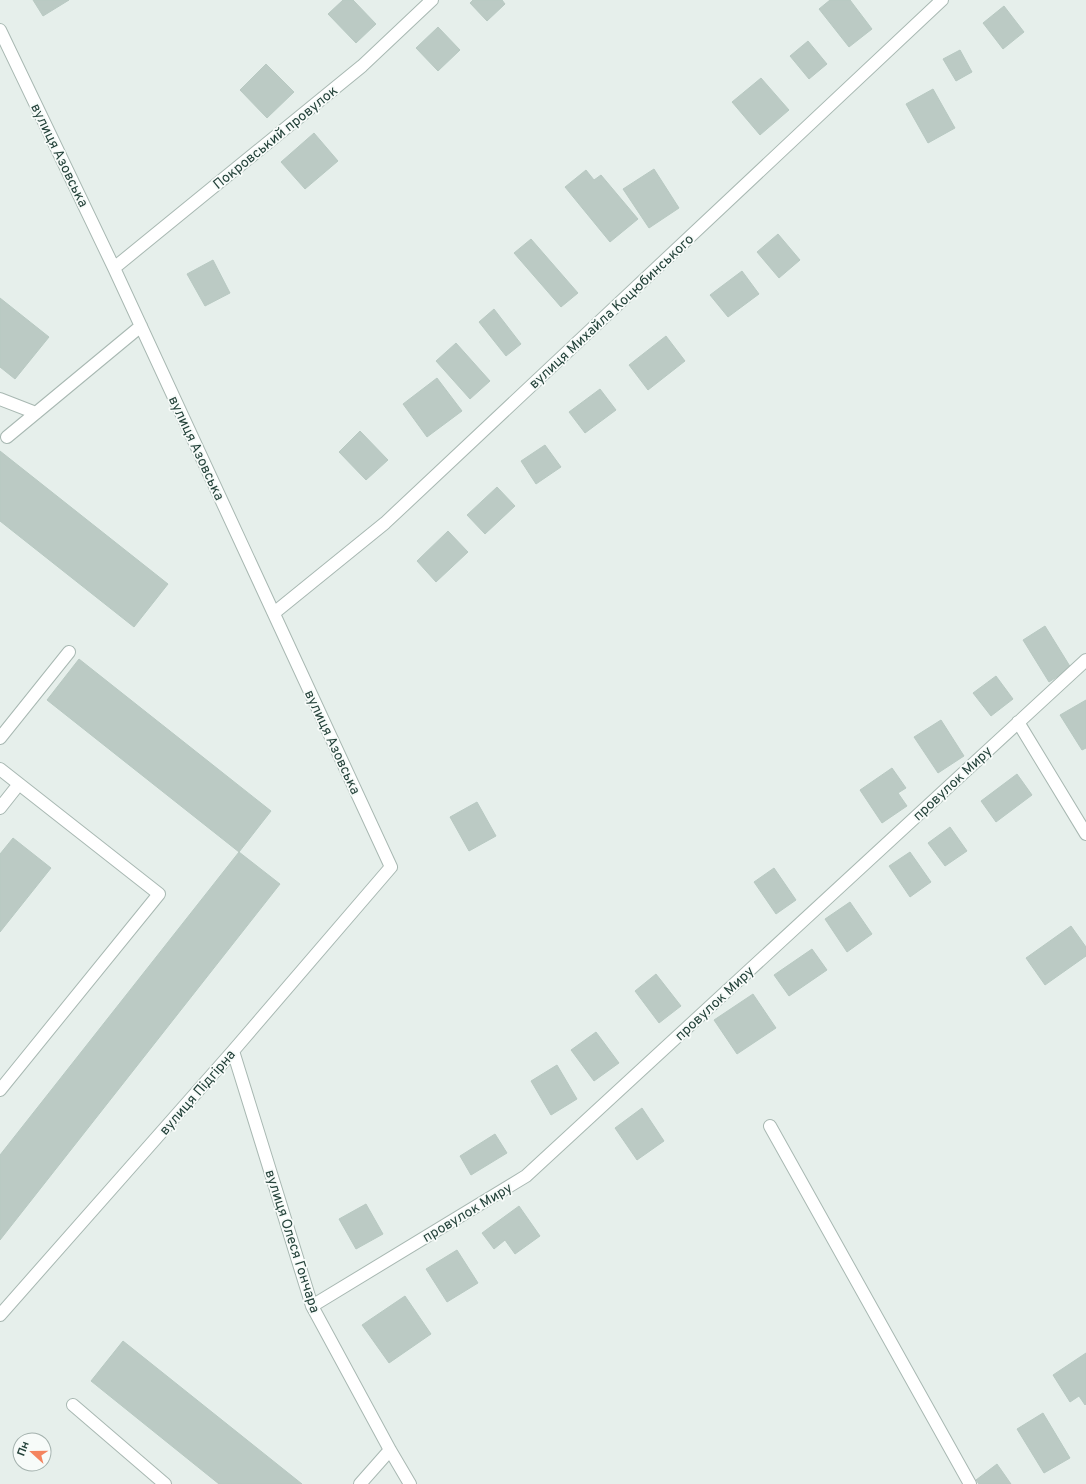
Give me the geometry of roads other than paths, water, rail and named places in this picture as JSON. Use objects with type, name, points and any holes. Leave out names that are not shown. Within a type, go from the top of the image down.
[{"type":"street","name":"Покровський провулок","points":[[114,268],[362,66],[432,0]]},
{"type":"street","name":"вулиця Михайла Коцюбинського","points":[[274,613],[385,523],[942,0]]},
{"type":"street","name":"вулиця Азовська","points":[[0,30],[3,47],[114,268],[391,867]]},
{"type":"street","points":[[7,437],[141,326]]},
{"type":"street","points":[[0,399],[36,413]]},
{"type":"street","points":[[0,738],[69,652]]},
{"type":"street","name":"провулок Миру","points":[[312,1306],[526,1176],[1086,660]]},
{"type":"street","points":[[1018,722],[1086,834]]},
{"type":"street","points":[[0,769],[159,894],[0,1090]]},
{"type":"street","points":[[0,808],[19,784]]},
{"type":"street","name":"вулиця Підгірна","points":[[0,1315],[233,1051],[391,867]]},
{"type":"street","name":"вулиця Олеся Гончара","points":[[233,1051],[312,1306],[410,1484]]},
{"type":"street","points":[[770,1126],[970,1484]]},
{"type":"street","points":[[73,1405],[165,1484]]},
{"type":"street","points":[[360,1484],[390,1450]]}]
